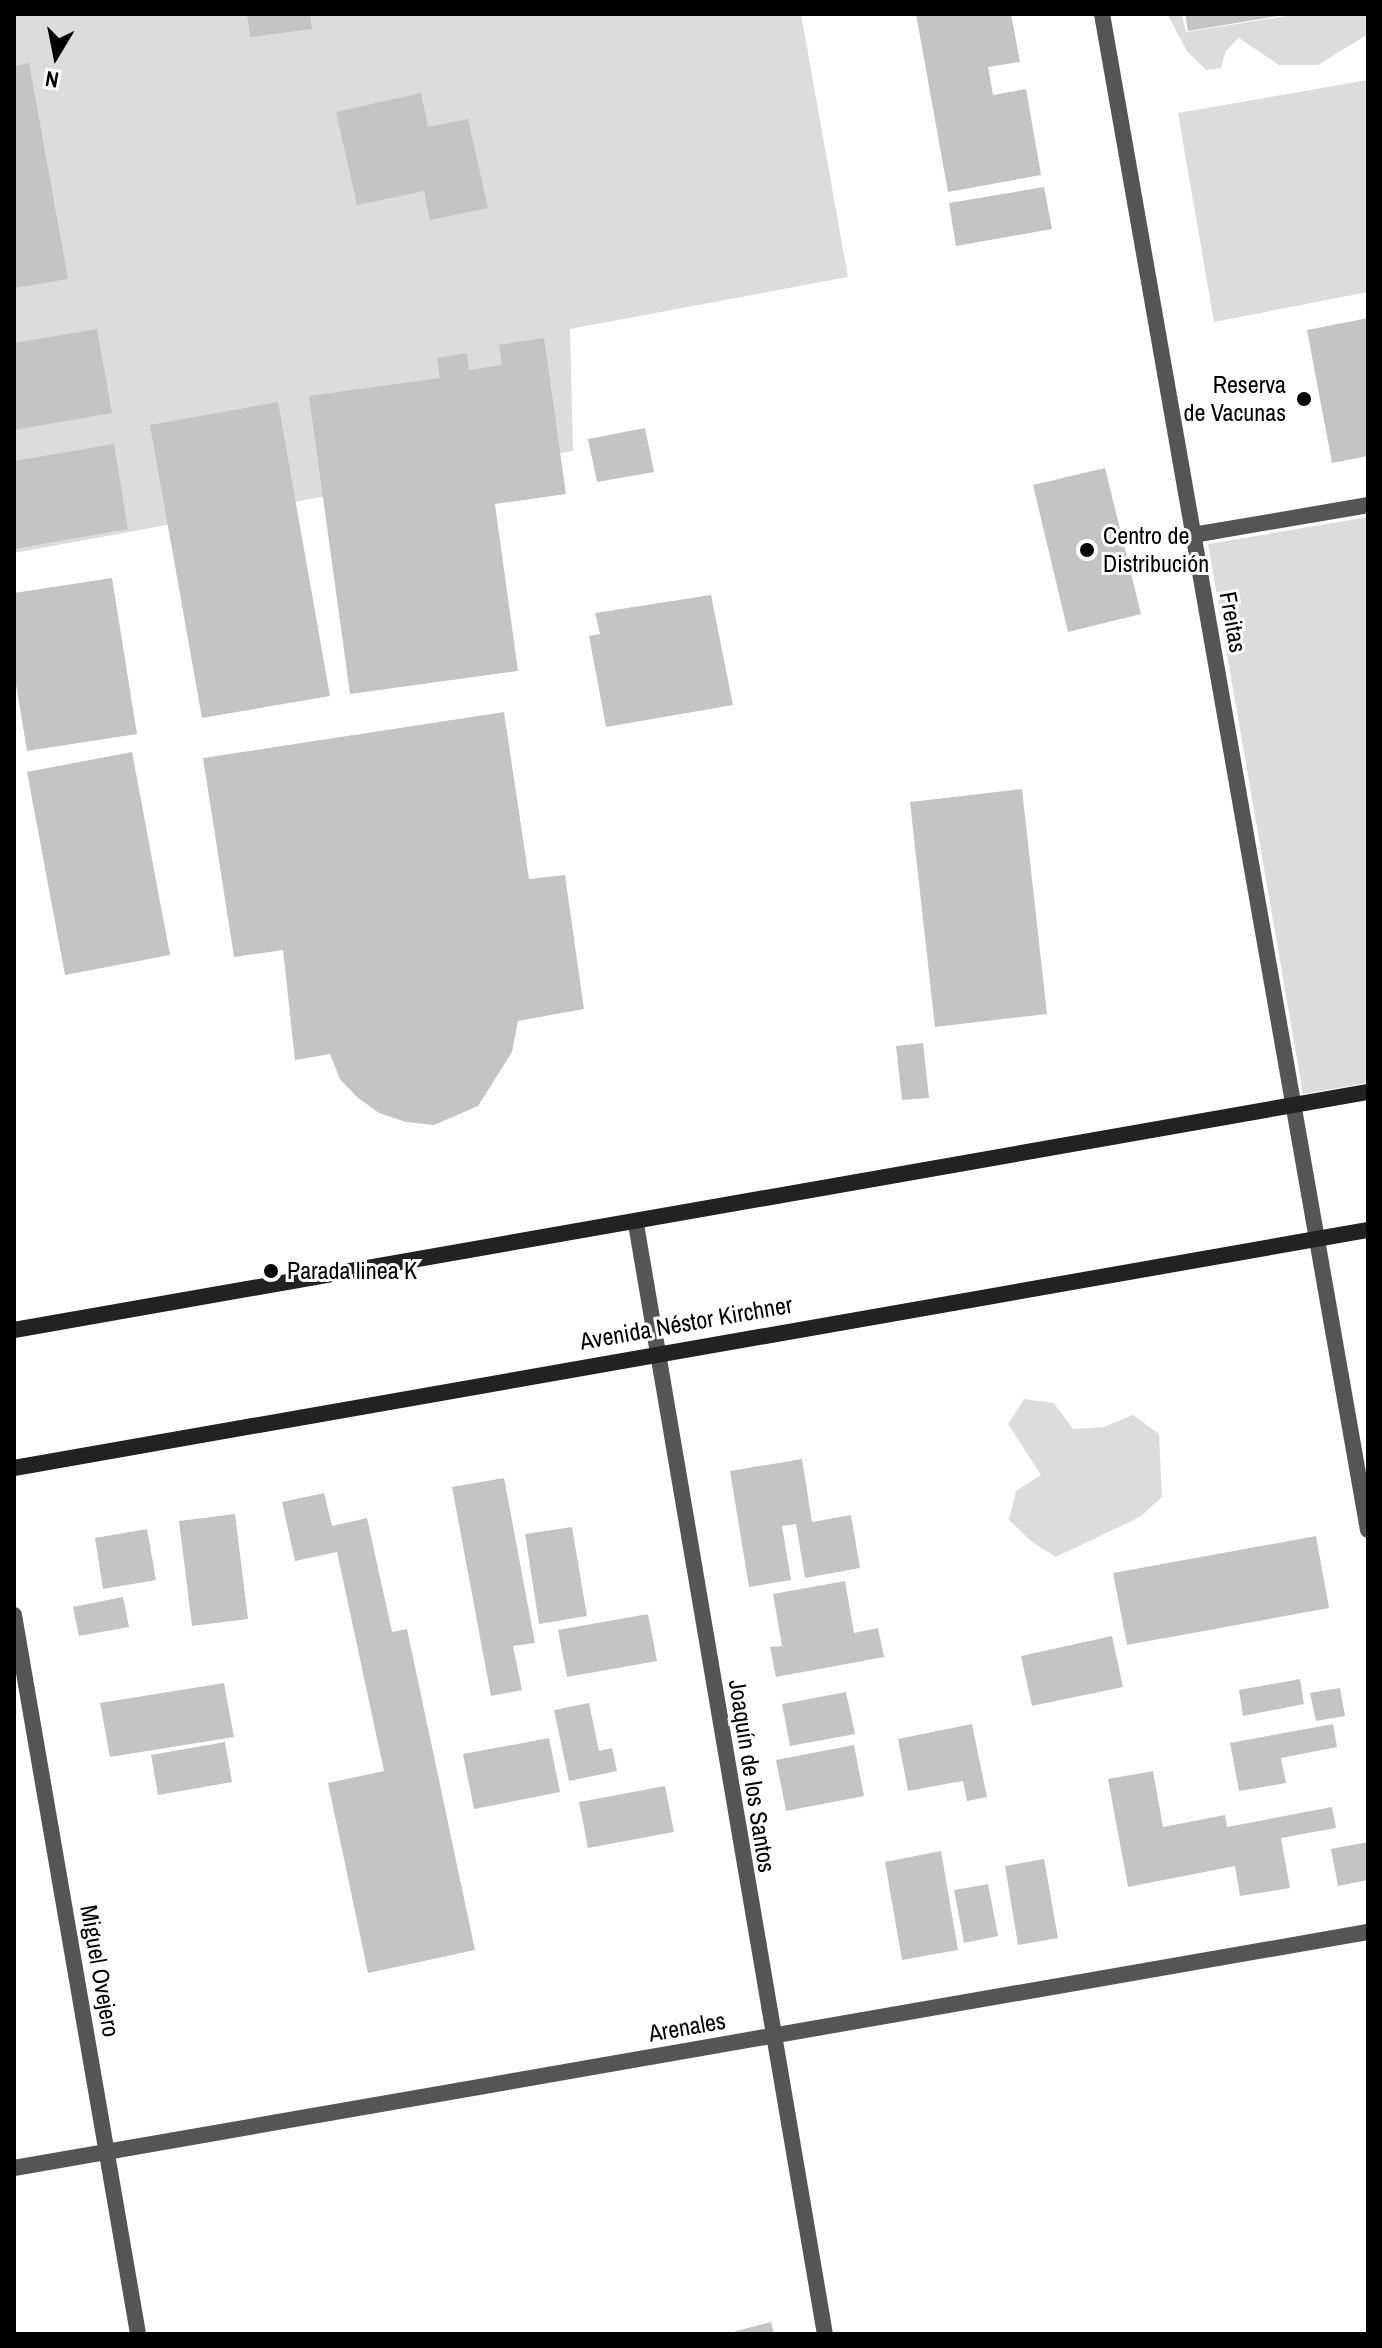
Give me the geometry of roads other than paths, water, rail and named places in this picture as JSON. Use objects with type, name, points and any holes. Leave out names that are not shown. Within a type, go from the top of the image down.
[{"type":"main road","points":[[14,1330],[636,1224],[1368,1092]]},
{"type":"main road","name":"Avenida Néstor Kirchner","points":[[14,1468],[658,1352],[1368,1230]]},
{"type":"street","name":"Freitas","points":[[1102,14],[1368,1530]]},
{"type":"street","points":[[1193,535],[1368,505]]},
{"type":"street","name":"Joaquín de los Santos","points":[[636,1224],[770,2037],[825,2334]]},
{"type":"street","name":"Miguel Ovejero","points":[[14,1615],[138,2334]]},
{"type":"street","name":"Arenales","points":[[14,2168],[1368,1932]]},
{"type":"place","name":"Reserva de Vacunas","points":[[1304,399]]},
{"type":"place","name":"Centro de Distribución","points":[[1087,550]]},
{"type":"place","name":"Parada linea K","points":[[271,1271]]}]
